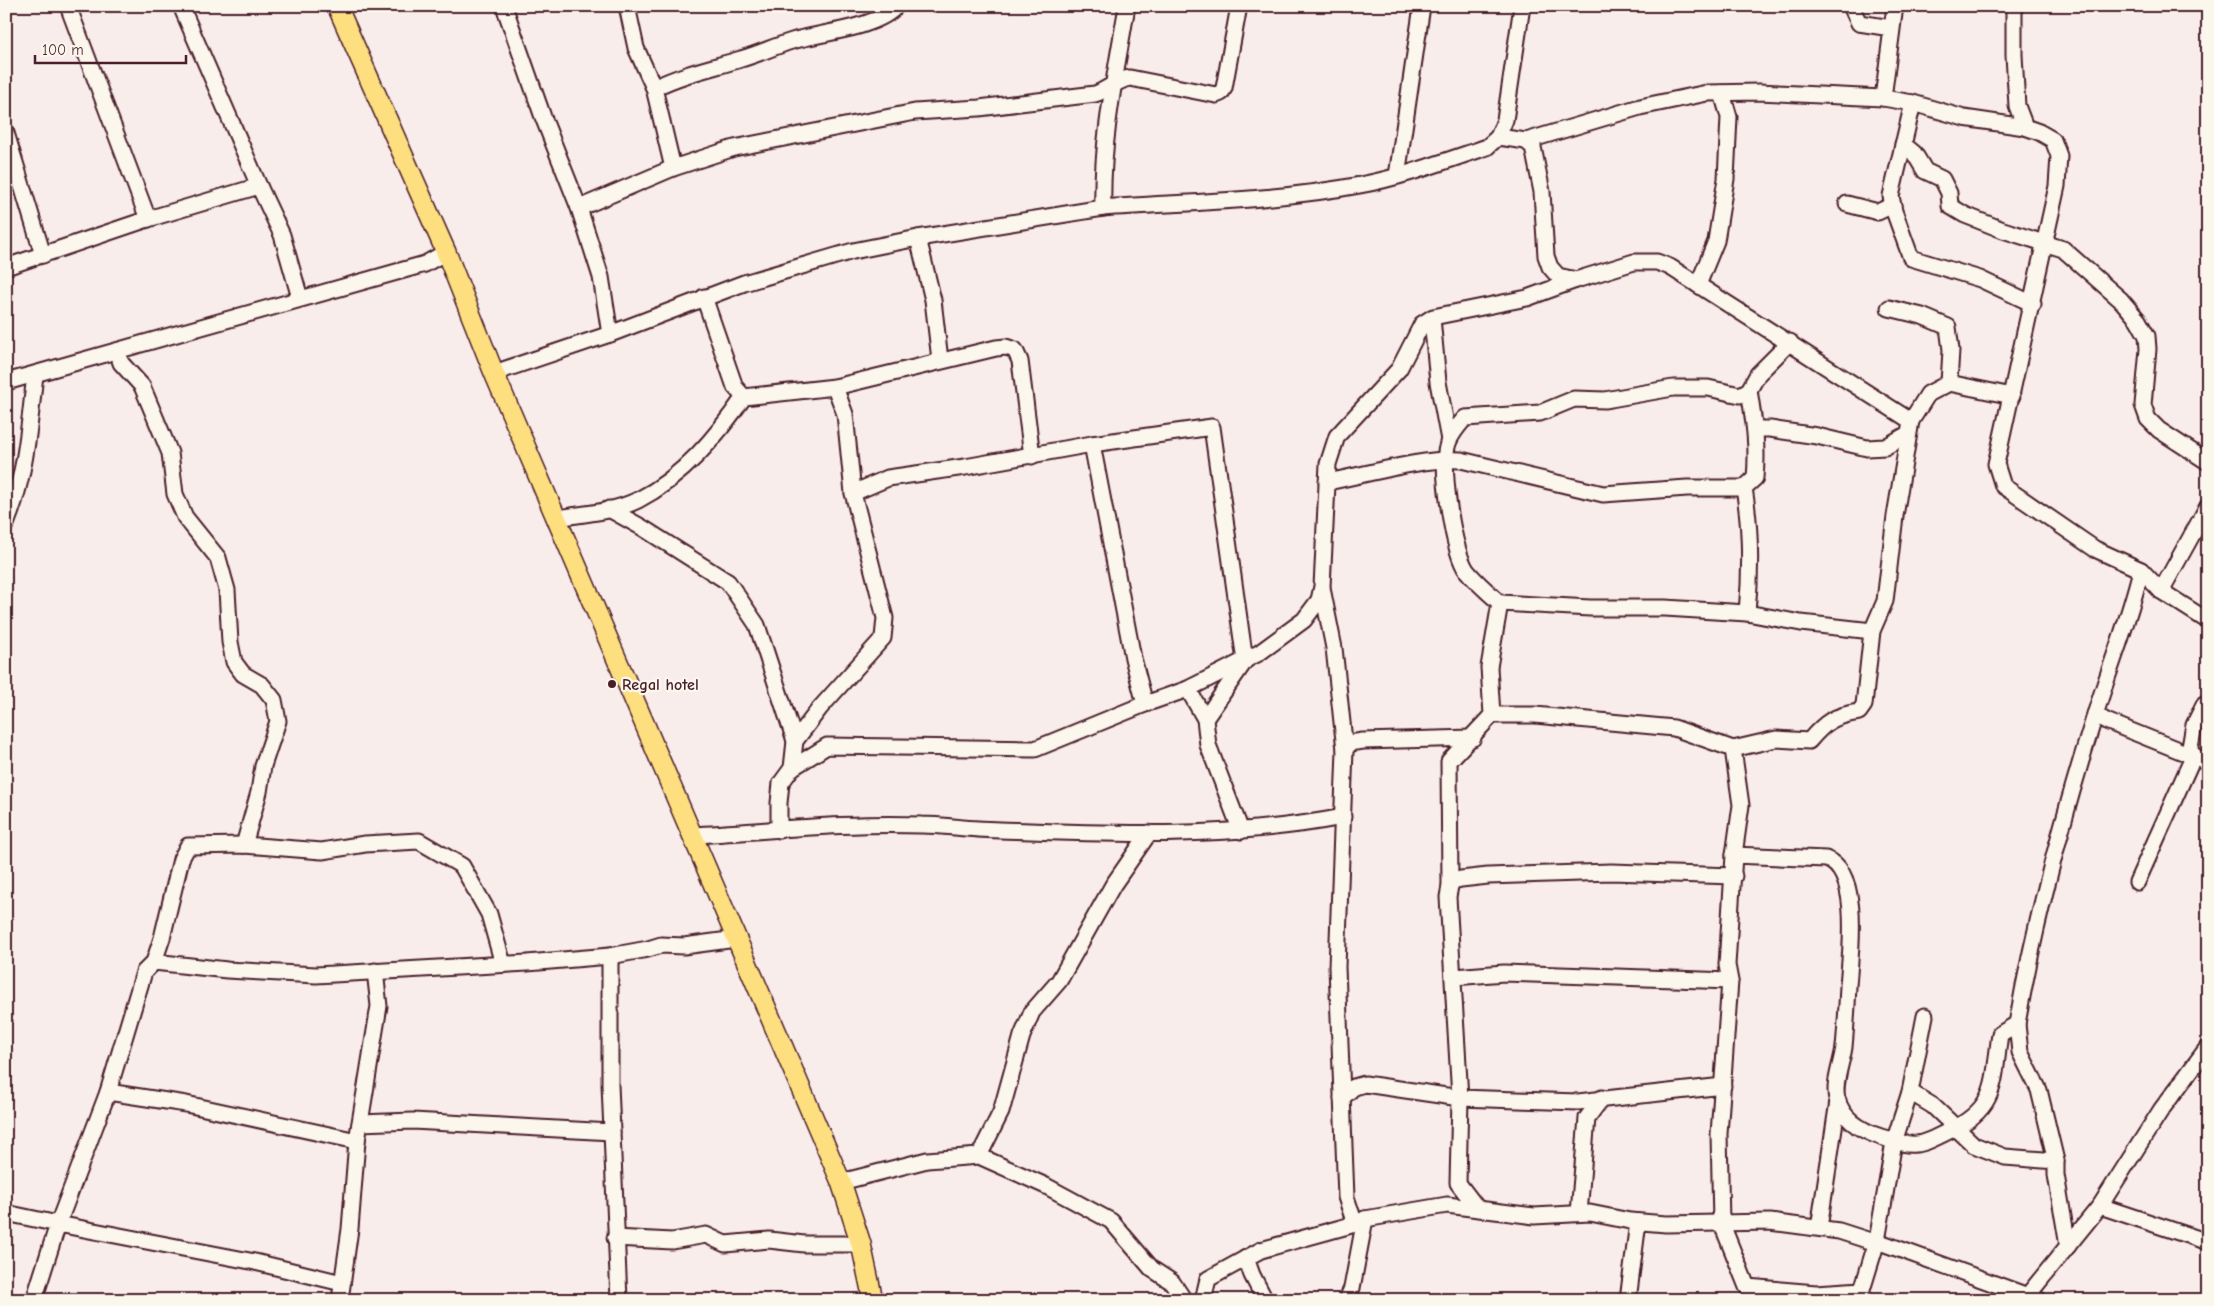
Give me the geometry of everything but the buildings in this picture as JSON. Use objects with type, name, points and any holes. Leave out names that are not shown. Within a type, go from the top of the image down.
[{"type":"main road","points":[[337,6],[446,252],[494,373],[841,1182],[861,1244],[873,1300]]},
{"type":"street","points":[[68,6],[148,219]]},
{"type":"street","points":[[181,6],[258,186],[282,235],[300,298]]},
{"type":"street","points":[[504,6],[543,117],[579,208],[601,277],[610,334]]},
{"type":"street","points":[[654,88],[672,79],[743,59],[792,41],[858,26],[892,12],[896,6]]},
{"type":"street","points":[[1103,208],[1102,184],[1126,6]]},
{"type":"street","points":[[579,208],[673,168],[734,148],[905,114],[1094,94],[1114,85],[1122,79],[1130,78],[1216,94],[1224,88],[1239,6]]},
{"type":"street","points":[[1397,176],[1422,6]]},
{"type":"street","points":[[494,373],[610,334],[744,283],[854,251],[918,238],[1103,208],[1270,197],[1360,185],[1397,176],[1487,147],[1498,137],[1505,120],[1522,6]]},
{"type":"street","points":[[1851,6],[1859,23],[1890,28]]},
{"type":"street","points":[[1883,98],[1890,28],[1895,6]]},
{"type":"street","points":[[2014,6],[2017,106],[2025,127]]},
{"type":"street","points":[[631,8],[636,48],[654,88],[673,168]]},
{"type":"street","points":[[1498,137],[1526,141],[1640,107],[1707,94],[1758,92],[1883,98],[1914,103],[1964,118],[2025,127],[2053,140],[2059,156],[2058,186],[1996,464],[2003,486],[2095,549],[2141,570],[2161,591],[2208,621]]},
{"type":"street","points":[[1698,285],[1716,241],[1726,179],[1729,117],[1722,93]]},
{"type":"street","points":[[1914,103],[1891,196],[1911,258],[1980,279],[2033,304]]},
{"type":"street","points":[[6,133],[43,255]]},
{"type":"street","points":[[1526,141],[1533,147],[1542,192],[1546,256],[1550,267],[1558,276],[1576,280]]},
{"type":"street","points":[[1903,144],[1914,153],[1924,171],[1942,179],[1949,193],[1950,206],[1965,215],[1995,227],[2063,249],[2121,300],[2138,320],[2147,336],[2145,413],[2159,430],[2208,462]]},
{"type":"street","points":[[6,267],[148,219],[258,186]]},
{"type":"street","points":[[1847,204],[1878,212],[1893,205]]},
{"type":"street","points":[[918,238],[933,300],[940,360]]},
{"type":"street","points":[[6,382],[425,264],[446,252]]},
{"type":"street","points":[[780,830],[779,803],[781,783],[792,768],[827,746],[1036,749],[1145,704],[1188,689],[1259,653],[1304,620],[1319,600],[1322,587],[1328,464],[1337,436],[1399,370],[1422,324],[1432,318],[1527,298],[1634,262],[1657,262],[1670,267],[1790,342],[1910,428]]},
{"type":"street","points":[[704,297],[734,387],[744,397]]},
{"type":"street","points":[[1889,308],[1922,316],[1948,327],[1951,350],[1949,382]]},
{"type":"street","points":[[1432,318],[1438,382],[1450,440]]},
{"type":"street","points":[[1790,342],[1758,374],[1748,390],[1740,395],[1708,388],[1673,388],[1605,400],[1574,399],[1540,413],[1465,418],[1458,426],[1446,448],[1448,500],[1459,555],[1466,570],[1500,603],[1590,608],[1665,608],[1747,613],[1801,623],[1872,630]]},
{"type":"street","points":[[556,518],[609,509],[637,500],[674,478],[722,429],[744,397],[835,387],[940,360],[996,348],[1006,347],[1015,350],[1020,361],[1032,456]]},
{"type":"street","points":[[117,351],[121,363],[142,386],[170,453],[174,494],[185,517],[218,558],[227,590],[230,642],[234,662],[243,674],[262,685],[274,700],[278,721],[263,766],[259,792],[244,845]]},
{"type":"street","points":[[6,524],[23,470],[35,375]]},
{"type":"street","points":[[1492,715],[1535,715],[1674,728],[1733,749],[1776,739],[1809,741],[1819,730],[1838,716],[1859,712],[1864,705],[1872,630],[1885,601],[1895,516],[1910,428],[1928,394],[1949,382],[2012,396]]},
{"type":"street","points":[[796,741],[820,708],[883,638],[885,618],[853,493],[845,414],[835,387]]},
{"type":"street","points":[[1328,482],[1425,461],[1446,459],[1461,460],[1603,494],[1687,488],[1744,488],[1755,478],[1757,457],[1755,429],[1748,390]]},
{"type":"street","points":[[853,493],[888,478],[1032,456],[1092,444],[1212,427],[1245,661],[1205,719]]},
{"type":"street","points":[[1755,429],[1770,429],[1817,436],[1867,448],[1885,447],[1910,428]]},
{"type":"street","points":[[1092,444],[1133,658],[1145,704]]},
{"type":"street","points":[[1744,488],[1750,535],[1750,577],[1747,613]]},
{"type":"street","points":[[2161,591],[2208,506]]},
{"type":"street","points":[[609,509],[643,528],[728,582],[757,625],[796,741],[792,768]]},
{"type":"street","points":[[2068,1246],[2056,1175],[2056,1161],[2039,1090],[2020,1052],[2017,1024],[2054,850],[2095,714],[2132,608],[2141,570]]},
{"type":"street","points":[[1322,587],[1334,648],[1345,750],[1337,967],[1346,1197],[1360,1221],[1352,1288],[1347,1300]]},
{"type":"street","points":[[1449,762],[1473,738],[1492,715],[1489,666],[1500,603]]},
{"type":"street","points":[[1188,689],[1205,719],[1208,744],[1241,831]]},
{"type":"street","points":[[2137,882],[2197,757],[2194,725],[2204,705],[2208,704]]},
{"type":"street","points":[[2095,714],[2197,757]]},
{"type":"street","points":[[1345,750],[1350,743],[1363,741],[1473,738]]},
{"type":"street","points":[[1434,740],[1449,762],[1449,922],[1454,977],[1460,1098],[1458,1183],[1447,1205]]},
{"type":"street","points":[[1733,749],[1740,805],[1734,855],[1734,876],[1726,965],[1730,981],[1719,1134],[1721,1222],[1749,1293],[1862,1295],[1877,1241],[1894,1142],[1910,1092],[1925,1016]]},
{"type":"street","points":[[692,835],[865,825],[922,825],[978,829],[1149,833],[1241,831],[1301,825],[1343,816]]},
{"type":"street","points":[[979,1156],[1001,1112],[1022,1036],[1032,1012],[1059,981],[1113,885],[1149,833]]},
{"type":"street","points":[[34,1300],[58,1224],[108,1092],[144,972],[154,962],[162,938],[181,859],[188,846],[244,845],[322,851],[365,844],[419,842],[462,866],[489,914],[504,964]]},
{"type":"street","points":[[1734,855],[1826,859],[1832,861],[1839,868],[1848,893],[1852,925],[1844,1047],[1836,1092],[1843,1112],[1859,1128],[1867,1133],[1909,1146],[1922,1145],[1956,1128],[1982,1108],[1992,1091],[2000,1034],[2017,1024]]},
{"type":"street","points":[[1450,886],[1453,881],[1461,878],[1610,872],[1734,876]]},
{"type":"street","points":[[154,962],[278,974],[316,975],[610,956],[661,945],[684,946],[736,939]]},
{"type":"street","points":[[610,956],[612,1132],[619,1300]]},
{"type":"street","points":[[340,1300],[350,1229],[357,1140],[379,1006],[374,971]]},
{"type":"street","points":[[1454,977],[1504,973],[1730,981]]},
{"type":"street","points":[[1202,1300],[1208,1279],[1261,1250],[1360,1221],[1447,1205],[1534,1216],[1579,1213],[1638,1222],[1666,1224],[1770,1222],[1839,1231],[1854,1237],[1877,1241],[2030,1299],[2068,1246],[2100,1206],[2161,1110],[2208,1047]]},
{"type":"street","points":[[1342,1098],[1354,1087],[1365,1084],[1460,1098],[1578,1102],[1723,1086]]},
{"type":"street","points":[[108,1092],[186,1104],[357,1140]]},
{"type":"street","points":[[1910,1092],[1933,1106],[1974,1146],[2005,1157],[2056,1161]]},
{"type":"street","points":[[1579,1213],[1587,1118],[1602,1098]]},
{"type":"street","points":[[1819,1228],[1838,1101]]},
{"type":"street","points":[[1578,1102],[1587,1118]]},
{"type":"street","points":[[360,1123],[413,1121],[612,1132]]},
{"type":"street","points":[[841,1182],[926,1160],[979,1156],[1046,1186],[1111,1221],[1152,1268],[1172,1282],[1184,1300]]},
{"type":"street","points":[[1458,1183],[1476,1208]]},
{"type":"street","points":[[2100,1206],[2208,1242]]},
{"type":"street","points":[[6,1212],[58,1224],[255,1262],[342,1283]]},
{"type":"street","points":[[1628,1300],[1638,1222]]},
{"type":"street","points":[[615,1238],[672,1241],[707,1235],[725,1244],[770,1240],[804,1244],[861,1244]]},
{"type":"street","points":[[1246,1258],[1252,1275],[1265,1300]]},
{"type":"place","name":"Regal hotel","points":[[612,684]]}]
